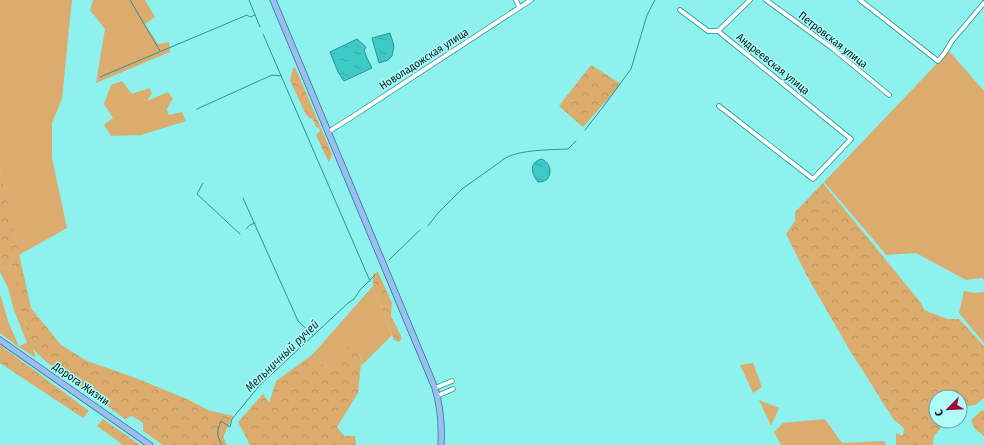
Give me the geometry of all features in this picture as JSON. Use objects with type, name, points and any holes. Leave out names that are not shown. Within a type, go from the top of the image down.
[{"type":"main road","points":[[273,0],[435,388],[440,406],[442,425],[441,445]]},
{"type":"main road","name":"Дорога Жизни","points":[[0,340],[150,445]]},
{"type":"street","points":[[516,0],[519,7]]},
{"type":"street","name":"Новоладожская улица","points":[[328,132],[530,0]]},
{"type":"street","points":[[718,31],[750,0]]},
{"type":"street","name":"Петровская улица","points":[[766,0],[832,48],[889,95]]},
{"type":"street","points":[[860,0],[938,62],[952,41],[984,3]]},
{"type":"street","name":"Андреевская улица","points":[[680,10],[708,31],[718,31],[851,140],[813,179],[719,106]]},
{"type":"street","points":[[435,388],[452,381]]},
{"type":"street","points":[[437,396],[453,389]]},
{"type":"green space","points":[[0,0],[72,0],[62,99],[52,123],[52,158],[67,228],[19,255],[0,168]]},
{"type":"green space","points":[[93,0],[145,0],[155,17],[145,24],[158,44],[169,42],[170,52],[96,83],[105,29],[90,10]]},
{"type":"green space","points":[[949,51],[984,91],[984,280],[982,278],[966,280],[916,253],[886,255],[824,182]]},
{"type":"green space","points":[[591,65],[621,84],[583,127],[559,106]]},
{"type":"green space","points":[[295,67],[332,154],[329,163],[316,135],[320,131],[319,128],[316,127],[312,118],[310,119],[305,113],[290,80],[293,68]]},
{"type":"green space","points":[[122,81],[132,94],[149,88],[152,93],[147,101],[168,92],[173,99],[167,109],[169,115],[182,112],[186,121],[141,135],[111,136],[104,125],[113,118],[104,104],[111,85]]},
{"type":"green space","points":[[0,168],[31,308],[61,345],[87,361],[133,377],[187,399],[208,410],[233,416],[223,437],[227,445],[163,445],[143,431],[143,423],[132,416],[125,419],[45,361],[31,347],[18,294],[14,266],[2,268],[0,260]]},
{"type":"green space","points":[[823,183],[921,303],[924,310],[947,319],[959,319],[984,346],[984,398],[975,405],[968,406],[968,389],[928,389],[928,429],[940,429],[934,436],[933,445],[896,445],[896,433],[903,436],[904,428],[894,420],[849,349],[807,276],[786,234],[795,221],[795,212]]},
{"type":"green space","points":[[0,260],[2,268],[14,266],[23,313],[36,358],[0,333],[0,294],[9,324],[19,346],[27,343],[14,310],[8,288],[0,272]]},
{"type":"green space","points":[[378,272],[392,303],[391,316],[402,338],[399,342],[394,340],[373,286],[373,274]]},
{"type":"green space","points":[[373,286],[392,335],[361,366],[362,353],[327,367],[312,355]]},
{"type":"green space","points":[[964,291],[974,293],[984,292],[984,343],[959,313]]},
{"type":"green space","points":[[0,345],[89,411],[83,418],[0,363]]},
{"type":"green space","points":[[349,345],[362,353],[358,393],[337,427],[344,436],[355,436],[356,445],[250,445],[238,422],[263,394],[269,403],[276,381],[312,355],[327,367]]},
{"type":"green space","points":[[753,363],[762,387],[753,393],[740,365]]},
{"type":"green space","points":[[759,400],[779,408],[771,426]]},
{"type":"green space","points":[[982,410],[984,411],[984,436],[975,429],[971,420]]},
{"type":"green space","points":[[103,419],[140,445],[121,445],[122,444],[97,426]]},
{"type":"green space","points":[[825,419],[842,443],[884,441],[886,445],[781,445],[774,432],[783,423]]},
{"type":"water","points":[[390,33],[394,46],[392,56],[388,60],[379,63],[372,38]]},
{"type":"water","points":[[357,39],[366,47],[364,50],[372,68],[344,81],[338,72],[330,52]]},
{"type":"water","points":[[541,159],[548,164],[550,172],[547,179],[538,182],[532,169],[534,163]]},
{"type":"waterway","points":[[130,0],[160,51]]},
{"type":"waterway","points":[[249,0],[260,27]]},
{"type":"waterway","name":"Мельничный ручей","points":[[585,130],[631,69],[647,15],[655,0]]},
{"type":"waterway","points":[[100,77],[247,15],[250,17],[255,15]]},
{"type":"waterway","points":[[263,34],[370,281]]},
{"type":"waterway","points":[[197,109],[272,75],[281,76]]},
{"type":"waterway","name":"Мельничный ручей","points":[[428,226],[438,213],[462,189],[506,158],[522,152],[568,149],[576,141]]},
{"type":"waterway","points":[[203,183],[197,194],[240,234]]},
{"type":"waterway","points":[[243,198],[298,321],[313,335]]},
{"type":"waterway","points":[[246,229],[255,223]]},
{"type":"waterway","name":"Мельничный ручей","points":[[389,260],[420,230]]},
{"type":"waterway","name":"Мельничный ручей","points":[[222,445],[218,433],[221,421],[230,427],[232,419],[259,386],[354,299],[360,290],[375,275]]}]
